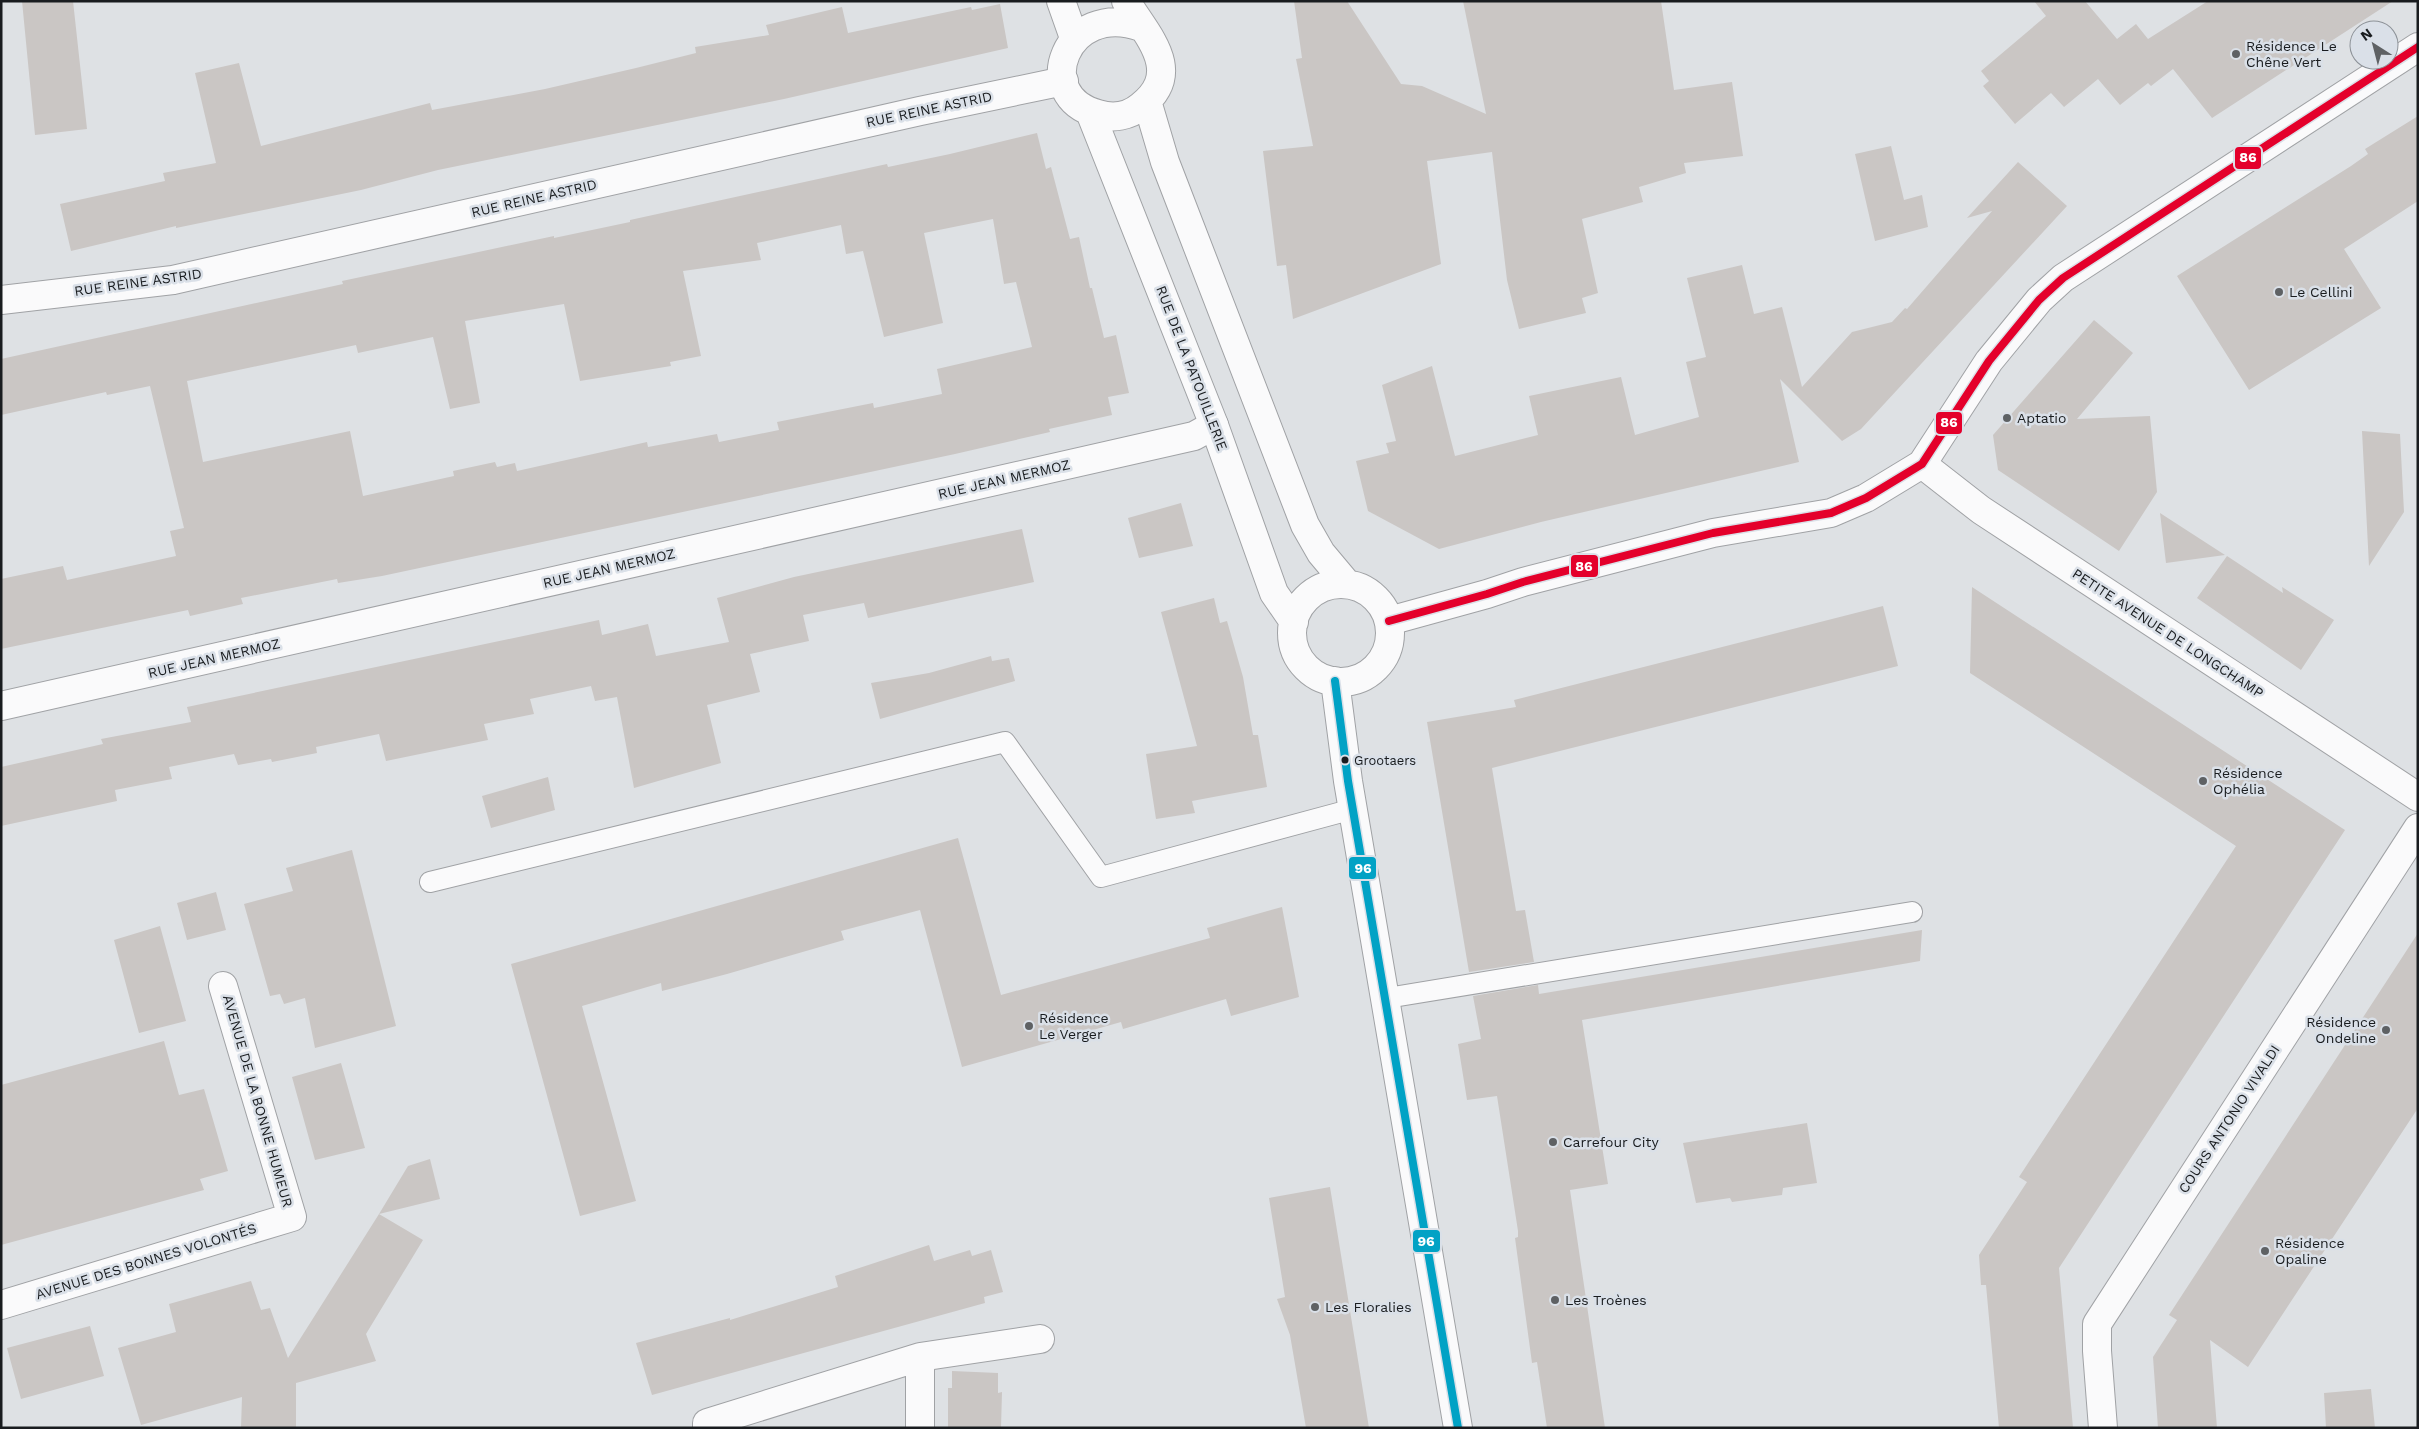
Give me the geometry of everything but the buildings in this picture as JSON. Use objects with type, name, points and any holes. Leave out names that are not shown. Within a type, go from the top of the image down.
[{"type":"street","points":[[1061,1],[1073,35],[1084,25],[1098,19],[1113,17],[1128,20],[1141,27]]},
{"type":"street","points":[[1090,112],[1105,116],[1121,116],[1135,111],[1147,101],[1157,87],[1161,71],[1160,55],[1153,39],[1141,27],[1126,1]]},
{"type":"street","name":"RUE DE LA PATOUILLERIE","points":[[1073,35],[1062,59],[1064,81],[1071,96],[1079,106],[1090,112],[1112,162],[1214,425],[1274,593],[1294,622]]},
{"type":"street","points":[[1389,621],[1523,582],[1713,533],[1831,513],[1866,498],[1922,464],[1989,361],[2039,300],[2056,284],[2418,47]]},
{"type":"street","name":"RUE REINE ASTRID","points":[[2,292],[173,280],[920,111],[1064,81]]},
{"type":"street","points":[[1147,101],[1165,162],[1304,525],[1321,554],[1347,584]]},
{"type":"street","name":"RUE JEAN MERMOZ","points":[[1,706],[1194,436],[1214,425]]},
{"type":"street","name":"PETITE AVENUE DE LONGCHAMP","points":[[1922,464],[1981,510],[2418,797]]},
{"type":"street","points":[[1332,584],[1347,584],[1370,592],[1385,610],[1389,621],[1389,644],[1378,665],[1358,678],[1335,681],[1320,677],[1307,668],[1298,656],[1292,639],[1294,622],[1306,598],[1332,584]]},
{"type":"street","points":[[1335,681],[1353,809],[1387,998],[1458,1428]]},
{"type":"street","name":"COURS ANTONIO VIVALDI","points":[[2103,1428],[2096,1344],[2097,1324],[2418,828]]},
{"type":"street","name":"AVENUE DE LA BONNE HUMEUR","points":[[224,986],[292,1217]]},
{"type":"street","name":"AVENUE DES BONNES VOLONTÉS","points":[[1,1305],[292,1217]]},
{"type":"street","points":[[707,1428],[707,1423],[920,1357],[1040,1339]]},
{"type":"street","points":[[920,1357],[920,1428]]},
{"type":"lane","points":[[430,882],[1005,742],[1101,877],[1353,809]]},
{"type":"lane","points":[[1387,998],[1912,912]]},
{"type":"transit line","name":"86","points":[[1389,621],[1523,582],[1713,533],[1831,513],[1866,498],[1922,464],[1989,361],[2039,300],[2063,278],[2418,47]]},
{"type":"transit line","name":"96","points":[[1335,681],[1348,781],[1458,1428]]},
{"type":"place","name":"Résidence Le Chêne Vert","points":[[2236,54]]},
{"type":"place","name":"Le Cellini","points":[[2279,292]]},
{"type":"place","name":"Aptatio","points":[[2007,418]]},
{"type":"place","name":"Grootaers","points":[[1345,760]]},
{"type":"place","name":"Résidence Ophélia","points":[[2203,781]]},
{"type":"place","name":"Résidence Le Verger","points":[[1029,1026]]},
{"type":"place","name":"Résidence Ondeline","points":[[2386,1030]]},
{"type":"place","name":"Carrefour City","points":[[1553,1142]]},
{"type":"place","name":"Résidence Opaline","points":[[2265,1251]]},
{"type":"place","name":"Les Troènes","points":[[1555,1300]]},
{"type":"place","name":"Les Floralies","points":[[1315,1307]]}]
